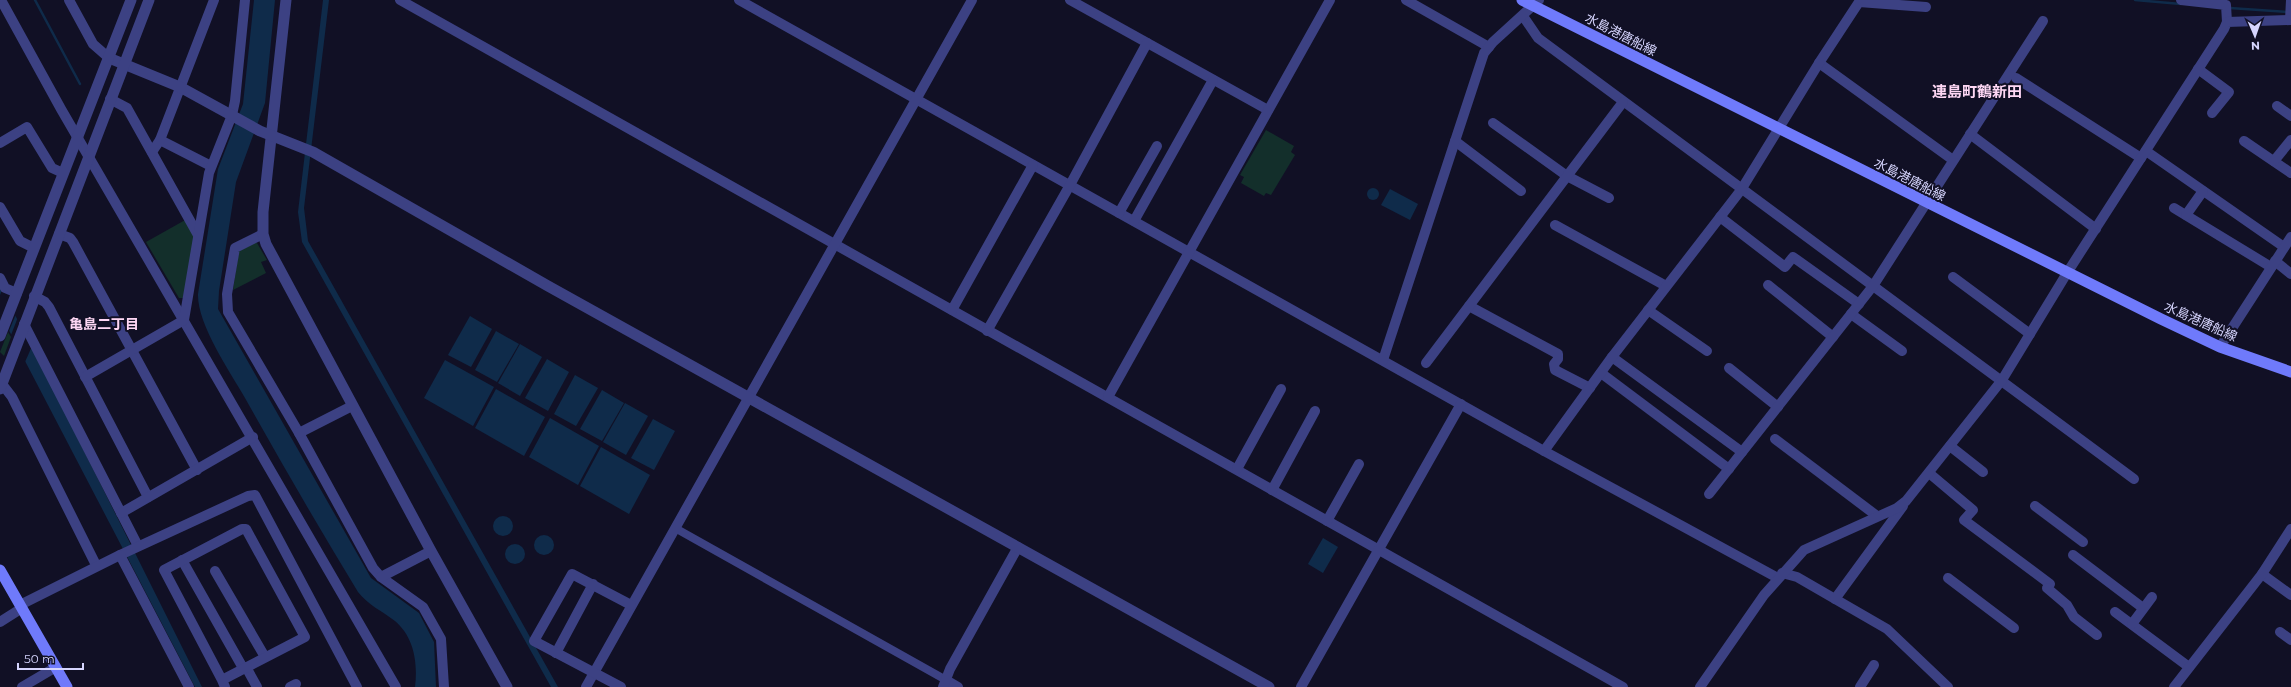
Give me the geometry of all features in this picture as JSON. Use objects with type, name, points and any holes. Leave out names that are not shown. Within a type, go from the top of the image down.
[{"type":"main road","name":"水島港唐船線","points":[[1522,0],[1536,3],[1780,129],[2067,273],[2220,347],[2291,372]]},
{"type":"main road","points":[[0,570],[67,687]]},
{"type":"street","points":[[1,0],[88,155],[252,437],[392,686]]},
{"type":"street","points":[[69,0],[93,44],[110,58],[180,87],[260,130],[309,150],[548,286],[1269,687]]},
{"type":"street","points":[[2,328],[110,58],[131,0]]},
{"type":"street","points":[[96,565],[12,397],[1,386],[88,155],[149,0]]},
{"type":"street","points":[[152,152],[160,140],[214,0]]},
{"type":"street","points":[[184,320],[211,166],[234,116],[245,0]]},
{"type":"street","points":[[286,0],[263,212],[263,234],[271,257],[430,551],[506,687]]},
{"type":"street","points":[[400,0],[1623,687]]},
{"type":"street","points":[[739,0],[1544,451],[1780,576],[1797,577],[1887,629],[1946,686]]},
{"type":"street","points":[[586,687],[972,0]]},
{"type":"street","points":[[1070,0],[1268,110]]},
{"type":"street","points":[[1108,397],[1188,251],[1330,0]]},
{"type":"street","points":[[1406,0],[1489,47]]},
{"type":"street","points":[[1835,599],[1906,502],[2002,380],[2067,273],[2144,155],[2227,22],[2226,5],[2181,0]]},
{"type":"street","points":[[2227,22],[2290,16],[2291,0]]},
{"type":"street","points":[[1544,451],[1612,357],[1741,190],[1780,129],[1819,63],[1860,1],[1926,7]]},
{"type":"street","points":[[1383,360],[1484,53],[1536,3]]},
{"type":"street","points":[[1523,16],[1531,30],[1538,38],[1741,190],[2002,380],[2134,479]]},
{"type":"street","points":[[1709,494],[1873,286],[2043,21]]},
{"type":"street","points":[[987,331],[1070,185],[1147,43]]},
{"type":"street","points":[[1819,63],[1954,160]]},
{"type":"street","points":[[2198,70],[2230,92],[2212,113]]},
{"type":"street","points":[[2016,78],[2288,243],[2220,347]]},
{"type":"street","points":[[1134,221],[1213,80]]},
{"type":"street","points":[[110,99],[127,108],[198,235]]},
{"type":"street","points":[[1426,363],[1623,102]]},
{"type":"street","points":[[2277,106],[2291,116]]},
{"type":"street","points":[[1493,124],[1567,176],[1609,198]]},
{"type":"street","points":[[0,143],[27,127],[52,168],[63,173]]},
{"type":"street","points":[[1970,134],[2096,229]]},
{"type":"street","points":[[160,140],[211,166]]},
{"type":"street","points":[[2274,161],[2291,140]]},
{"type":"street","points":[[1455,141],[1521,191]]},
{"type":"street","points":[[2244,141],[2291,173]]},
{"type":"street","points":[[1119,212],[1157,146]]},
{"type":"street","points":[[952,310],[1033,165]]},
{"type":"street","points":[[2186,215],[2203,191]]},
{"type":"street","points":[[0,207],[20,241],[34,248]]},
{"type":"street","points":[[2174,208],[2291,274]]},
{"type":"street","points":[[1720,217],[1785,267],[1792,257],[1859,304]]},
{"type":"street","points":[[1555,225],[1666,286]]},
{"type":"street","points":[[59,234],[70,238],[74,242],[197,470]]},
{"type":"street","points":[[263,234],[235,248],[226,304],[228,312],[299,433],[373,568],[381,577],[417,602],[427,613],[441,639],[444,687]]},
{"type":"street","points":[[1953,277],[2030,334]]},
{"type":"street","points":[[0,278],[5,288],[17,293]]},
{"type":"street","points":[[1768,285],[1833,337]]},
{"type":"street","points":[[34,296],[45,302],[49,307],[148,497]]},
{"type":"street","points":[[1469,306],[1558,354],[1558,359],[1554,364],[1555,370],[1590,388]]},
{"type":"street","points":[[1648,310],[1707,352]]},
{"type":"street","points":[[1851,314],[1902,351]]},
{"type":"street","points":[[85,377],[184,320]]},
{"type":"street","points":[[23,327],[121,512],[136,547]]},
{"type":"street","points":[[1612,357],[1742,452]]},
{"type":"street","points":[[1729,368],[1778,407]]},
{"type":"street","points":[[1601,373],[1730,468]]},
{"type":"street","points":[[1236,469],[1281,389]]},
{"type":"street","points":[[1302,687],[1461,404]]},
{"type":"street","points":[[299,433],[352,406]]},
{"type":"street","points":[[1272,490],[1315,411]]},
{"type":"street","points":[[121,512],[197,470],[252,437]]},
{"type":"street","points":[[1775,439],[1877,516]]},
{"type":"street","points":[[1950,446],[1983,472]]},
{"type":"street","points":[[1327,521],[1358,464]]},
{"type":"street","points":[[1929,473],[1973,510],[1964,520],[2048,586],[2067,605],[2074,618],[2097,635]]},
{"type":"street","points":[[0,622],[21,607],[96,565],[136,547],[148,544],[248,496],[255,495],[358,687]]},
{"type":"street","points":[[1700,687],[1780,576],[1804,550],[1906,502]]},
{"type":"street","points":[[2035,506],[2083,542]]},
{"type":"street","points":[[675,528],[945,684],[958,687]]},
{"type":"street","points":[[242,529],[246,529],[305,637],[244,668],[224,684],[164,570],[182,560],[242,529]]},
{"type":"street","points":[[2176,686],[2189,667],[2262,574],[2291,529]]},
{"type":"street","points":[[945,684],[950,670],[1018,547]]},
{"type":"street","points":[[381,577],[430,551]]},
{"type":"street","points":[[122,554],[189,687]]},
{"type":"street","points":[[2073,555],[2143,608]]},
{"type":"street","points":[[182,560],[244,668],[257,687]]},
{"type":"street","points":[[215,571],[264,657]]},
{"type":"street","points":[[621,687],[534,641],[572,574],[631,605]]},
{"type":"street","points":[[2262,574],[2291,595]]},
{"type":"street","points":[[1948,578],[2014,628]]},
{"type":"street","points":[[556,653],[593,584]]},
{"type":"street","points":[[2132,624],[2152,597]]},
{"type":"street","points":[[2115,612],[2189,667]]},
{"type":"street","points":[[2280,632],[2291,640]]},
{"type":"street","points":[[1860,687],[1874,665]]},
{"type":"street","points":[[22,687],[56,667]]},
{"type":"green space","points":[[1266,130],[1294,146],[1291,152],[1295,155],[1271,195],[1266,193],[1264,196],[1241,183],[1244,177],[1240,175]]},
{"type":"green space","points":[[187,219],[195,233],[186,298],[179,298],[146,242]]},
{"type":"green space","points":[[250,243],[257,243],[267,260],[261,262],[266,273],[233,290],[239,250]]},
{"type":"green space","points":[[8,332],[11,337],[4,356],[0,352]]},
{"type":"water","points":[[254,0],[275,0],[265,103],[236,182],[219,291],[218,309],[371,578],[419,613],[434,642],[436,687],[415,687],[415,660],[407,635],[395,621],[362,597],[358,592],[223,362],[208,333],[199,306],[198,294],[218,169],[243,104]]},
{"type":"water","points":[[323,0],[329,0],[304,208],[308,241],[558,687],[551,687],[302,242],[298,212]]},
{"type":"water","points":[[1371,188],[1375,188],[1379,194],[1375,200],[1371,200],[1367,196],[1367,192]]},
{"type":"water","points":[[1390,189],[1418,204],[1410,220],[1381,205]]},
{"type":"water","points":[[0,287],[31,345],[202,687],[195,687],[0,313]]},
{"type":"water","points":[[470,316],[492,329],[471,367],[448,355]]},
{"type":"water","points":[[496,331],[519,344],[497,382],[475,370]]},
{"type":"water","points":[[520,344],[542,357],[520,396],[498,383]]},
{"type":"water","points":[[547,359],[569,372],[548,411],[525,398]]},
{"type":"water","points":[[445,360],[494,387],[473,426],[424,398]]},
{"type":"water","points":[[575,375],[598,388],[576,426],[554,414]]},
{"type":"water","points":[[496,389],[545,417],[524,456],[475,428]]},
{"type":"water","points":[[602,390],[624,403],[602,441],[580,429]]},
{"type":"water","points":[[625,403],[648,416],[626,455],[603,442]]},
{"type":"water","points":[[550,418],[599,446],[578,485],[529,457]]},
{"type":"water","points":[[653,419],[675,431],[654,470],[631,458]]},
{"type":"water","points":[[601,447],[650,475],[629,514],[580,486]]},
{"type":"water","points":[[499,516],[507,516],[513,522],[513,530],[507,536],[499,536],[493,530],[493,522]]},
{"type":"water","points":[[540,535],[548,535],[554,541],[554,549],[548,555],[540,555],[534,549],[534,541]]},
{"type":"water","points":[[1323,538],[1338,547],[1323,573],[1308,564]]},
{"type":"water","points":[[511,544],[519,544],[525,550],[525,558],[519,564],[511,564],[505,558],[505,550]]},
{"type":"pier","points":[[2,290],[16,314],[9,331],[0,315],[0,295]]},
{"type":"pier","points":[[18,317],[33,344],[25,362],[11,335]]},
{"type":"waterway","points":[[35,0],[80,84]]},
{"type":"waterway","points":[[2135,0],[2181,4]]},
{"type":"waterway","points":[[2230,8],[2289,12]]},
{"type":"district","name":"連島町鶴新田","points":[[1977,91]]},
{"type":"district","name":"亀島二丁目","points":[[104,324]]}]
